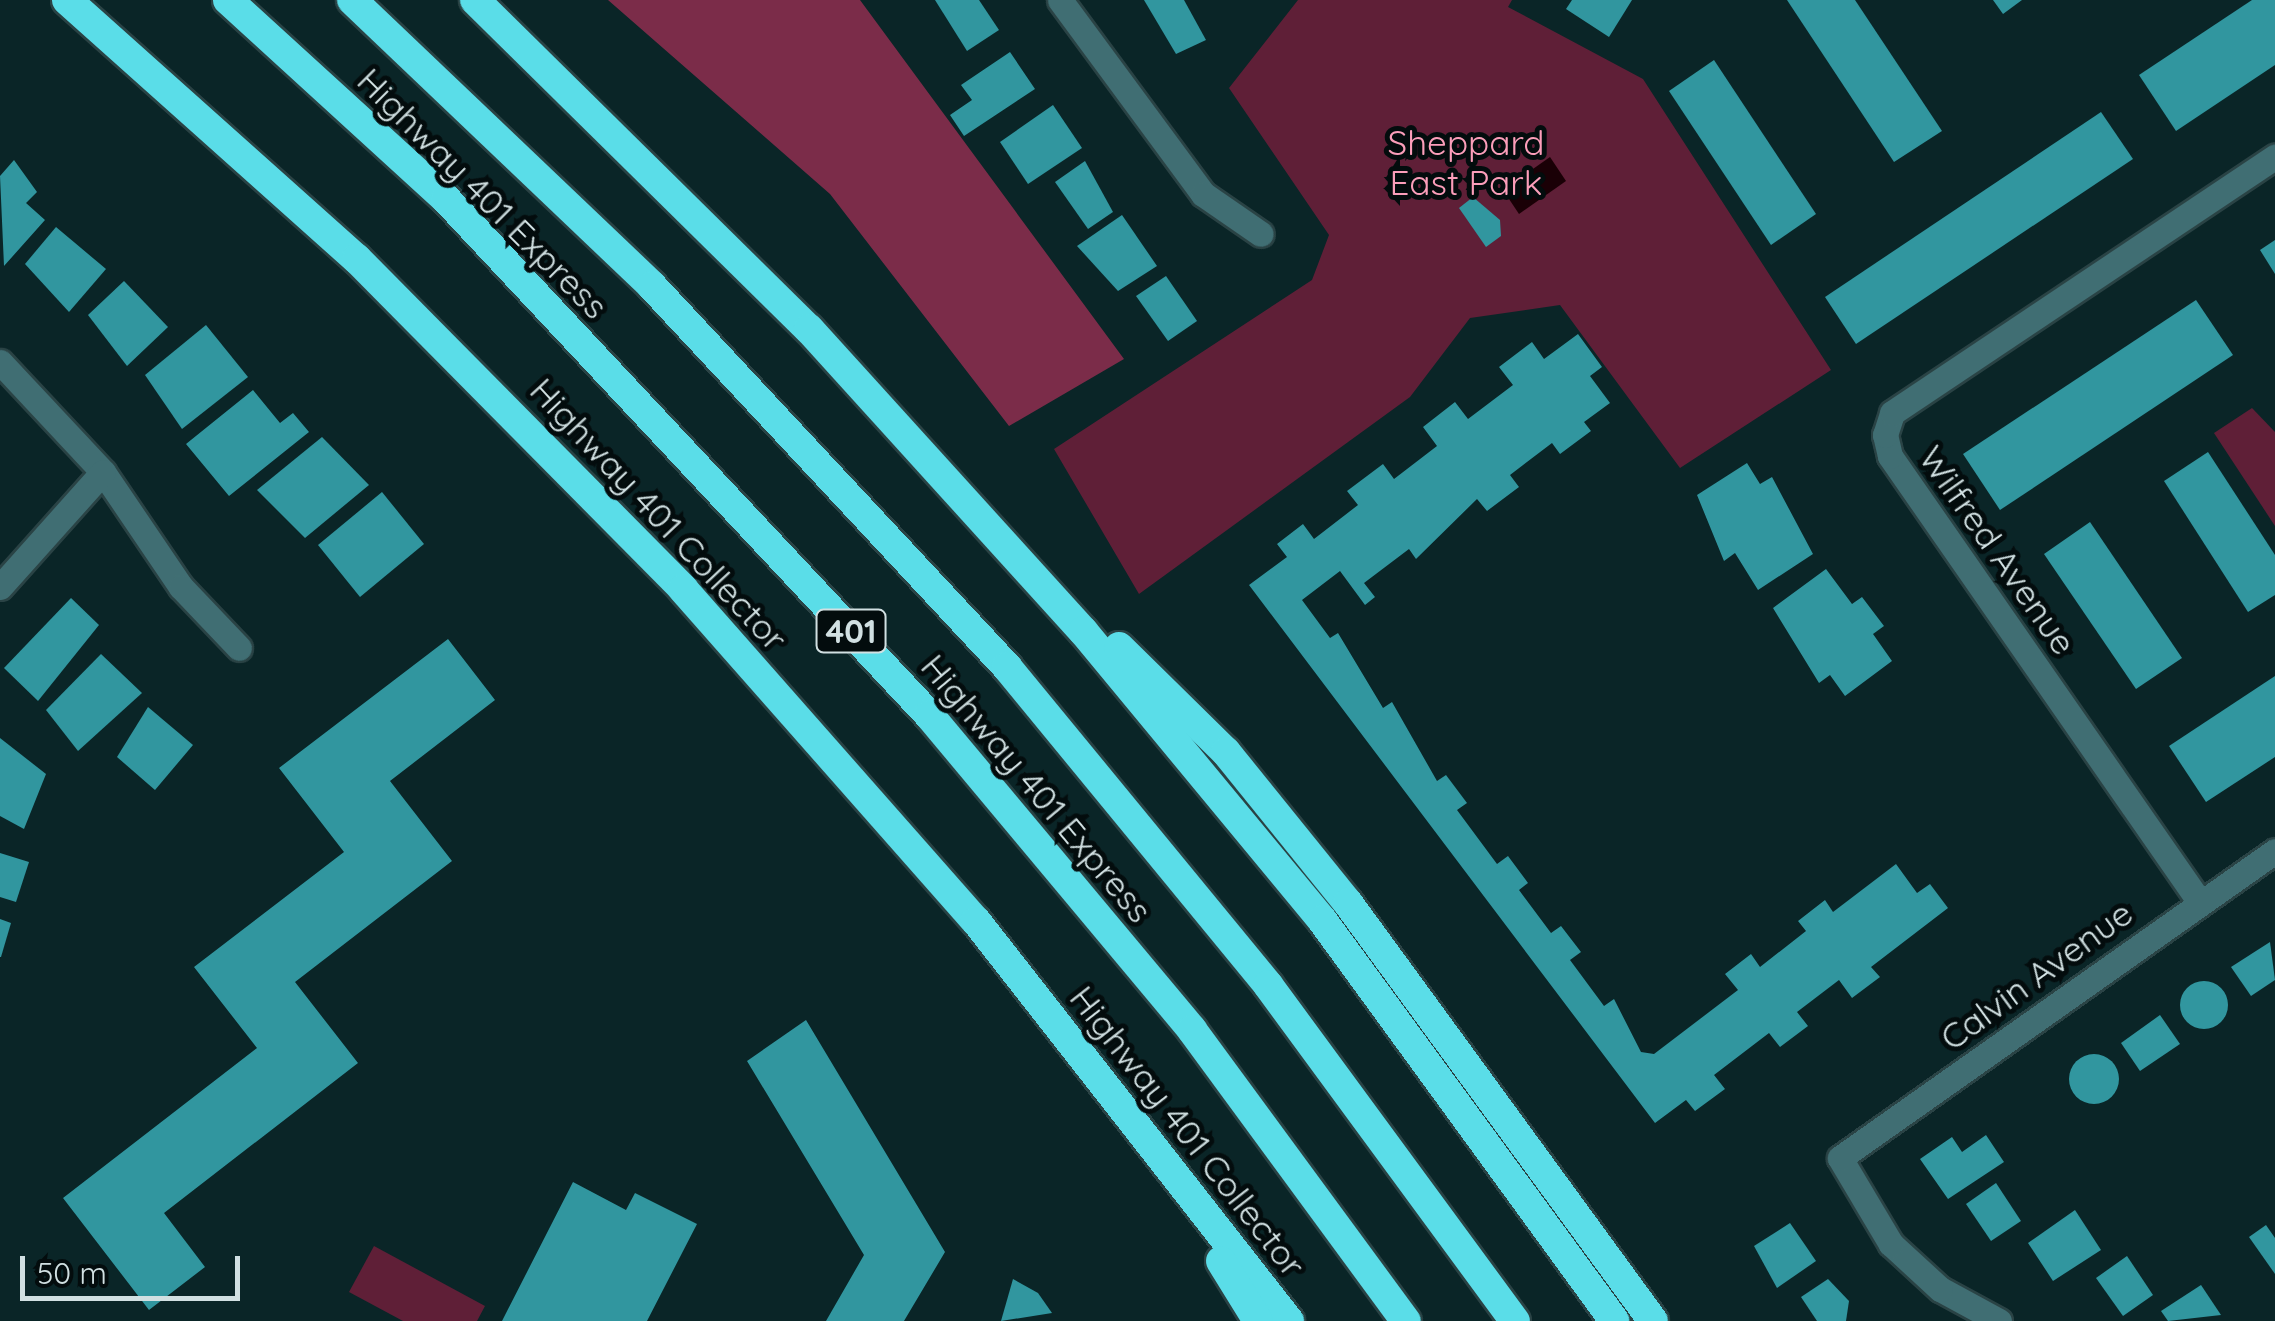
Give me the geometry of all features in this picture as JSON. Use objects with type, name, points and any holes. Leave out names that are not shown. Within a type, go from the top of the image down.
[{"type":"highway","name":"Highway 401 Collector","points":[[67,0],[357,260],[656,561],[878,805],[1132,1118],[1289,1321]]},
{"type":"highway","name":"Highway 401 Express","points":[[228,0],[446,198],[930,715],[1192,1030],[1406,1321]]},
{"type":"highway","name":"Highway 401 Express","points":[[352,0],[652,286],[949,602],[1258,972],[1515,1321]]},
{"type":"highway","points":[[475,0],[716,233],[960,491],[1226,752],[1408,980],[1653,1321]]},
{"type":"highway","points":[[960,491],[1322,920],[1614,1321]]},
{"type":"highway","points":[[1132,1118],[1258,1321]]},
{"type":"street","points":[[1060,0],[1203,194],[1261,234]]},
{"type":"street","name":"Wilfred Avenue","points":[[2198,902],[1890,456],[1885,435],[1892,413],[2275,157]]},
{"type":"street","points":[[0,362],[103,472],[181,586],[240,648]]},
{"type":"street","points":[[0,587],[103,472]]},
{"type":"street","name":"Calvin Avenue","points":[[2000,1321],[1940,1289],[1892,1244],[1840,1158],[2275,851]]},
{"type":"green space","name":"Sheppard East Park","points":[[1298,0],[1512,0],[1508,7],[1643,79],[1831,370],[1680,468],[1560,305],[1470,318],[1410,397],[1139,594],[1054,449],[1312,280],[1329,235],[1229,88]]},
{"type":"green space","points":[[2252,408],[2275,432],[2275,526],[2214,433]]},
{"type":"green space","points":[[374,1246],[485,1306],[477,1321],[403,1321],[349,1292]]},
{"type":"shaded area","points":[[608,0],[860,0],[1124,359],[1009,426],[830,194]]},
{"type":"shaded area","points":[[1550,157],[1566,181],[1519,214],[1503,190]]},
{"type":"building","points":[[935,0],[979,0],[999,30],[967,51]]},
{"type":"building","points":[[1144,0],[1184,0],[1206,40],[1176,54]]},
{"type":"building","points":[[1572,0],[1632,0],[1609,37],[1566,9]]},
{"type":"building","points":[[1787,0],[1855,0],[1942,131],[1894,162]]},
{"type":"building","points":[[1993,0],[2022,0],[2003,14]]},
{"type":"building","points":[[2252,0],[2275,0],[2275,65],[2176,131],[2139,75]]},
{"type":"building","points":[[1010,52],[1035,89],[964,136],[950,115],[972,100],[961,85]]},
{"type":"building","points":[[1714,60],[1816,214],[1771,245],[1669,91]]},
{"type":"building","points":[[1053,105],[1082,148],[1028,184],[1000,142]]},
{"type":"building","points":[[2101,112],[2133,159],[1856,344],[1825,297]]},
{"type":"building","points":[[14,160],[37,192],[26,203],[45,220],[4,266],[0,176]]},
{"type":"building","points":[[1085,161],[1113,212],[1088,229],[1055,182]]},
{"type":"building","points":[[1473,197],[1500,220],[1501,236],[1486,247],[1459,208]]},
{"type":"building","points":[[1122,215],[1157,266],[1118,291],[1077,246]]},
{"type":"building","points":[[56,227],[106,269],[69,312],[25,264]]},
{"type":"building","points":[[2275,240],[2275,274],[2260,250]]},
{"type":"building","points":[[1166,276],[1197,321],[1168,341],[1136,296]]},
{"type":"building","points":[[124,281],[168,327],[127,366],[88,315]]},
{"type":"building","points":[[2196,300],[2233,355],[2000,510],[1963,454]]},
{"type":"building","points":[[206,325],[248,377],[182,429],[145,375]]},
{"type":"building","points":[[1578,334],[1602,367],[1590,376],[1610,403],[1584,422],[1591,431],[1560,454],[1552,443],[1510,475],[1519,487],[1487,511],[1477,499],[1416,559],[1409,549],[1364,583],[1375,597],[1365,605],[1340,571],[1302,600],[1330,638],[1338,633],[1383,708],[1392,702],[1437,781],[1446,775],[1467,803],[1457,810],[1497,864],[1508,856],[1528,883],[1519,890],[1551,933],[1561,926],[1581,952],[1570,960],[1604,1006],[1614,999],[1641,1052],[1654,1054],[1738,990],[1725,974],[1751,954],[1760,967],[1806,931],[1798,921],[1825,900],[1833,912],[1896,864],[1917,893],[1930,884],[1948,908],[1871,967],[1880,977],[1852,998],[1839,980],[1797,1012],[1808,1026],[1780,1047],[1769,1033],[1714,1075],[1725,1089],[1695,1111],[1686,1100],[1655,1123],[1249,585],[1287,557],[1277,544],[1303,524],[1314,539],[1358,505],[1347,491],[1383,464],[1394,479],[1437,446],[1423,427],[1455,402],[1468,419],[1513,385],[1499,367],[1532,342],[1544,359]]},
{"type":"building","points":[[253,390],[280,423],[293,413],[309,432],[229,496],[186,444]]},
{"type":"building","points":[[322,437],[369,485],[305,538],[257,490]]},
{"type":"building","points":[[2208,452],[2275,555],[2275,595],[2248,612],[2164,481]]},
{"type":"building","points":[[1747,463],[1760,484],[1772,477],[1813,554],[1758,590],[1735,553],[1724,561],[1697,495]]},
{"type":"building","points":[[382,492],[424,544],[360,597],[318,545]]},
{"type":"building","points":[[2090,522],[2182,658],[2136,689],[2044,554]]},
{"type":"building","points":[[1826,569],[1852,604],[1862,597],[1884,626],[1873,634],[1892,661],[1845,696],[1830,675],[1819,683],[1773,608]]},
{"type":"building","points":[[71,598],[99,625],[38,701],[4,668]]},
{"type":"building","points":[[448,639],[495,700],[390,781],[452,861],[295,982],[358,1063],[164,1213],[205,1267],[149,1310],[63,1198],[257,1048],[194,967],[344,852],[279,768]]},
{"type":"building","points":[[101,654],[142,693],[78,751],[46,710]]},
{"type":"building","points":[[2275,676],[2275,757],[2206,802],[2169,746]]},
{"type":"building","points":[[148,707],[193,745],[155,790],[117,757]]},
{"type":"building","points":[[0,738],[46,774],[24,829],[0,816]]},
{"type":"building","points":[[0,853],[29,862],[16,902],[0,897]]},
{"type":"building","points":[[0,919],[11,923],[1,957],[0,957]]},
{"type":"building","points":[[2270,942],[2275,980],[2251,996],[2231,967]]},
{"type":"building","points":[[2204,981],[2221,988],[2228,1005],[2221,1022],[2204,1029],[2187,1022],[2180,1005],[2187,988]]},
{"type":"building","points":[[2160,1015],[2180,1044],[2140,1071],[2121,1043]]},
{"type":"building","points":[[806,1020],[945,1252],[904,1321],[826,1321],[864,1255],[747,1061]]},
{"type":"building","points":[[2094,1054],[2111,1062],[2119,1079],[2111,1096],[2094,1104],[2077,1096],[2069,1079],[2077,1062]]},
{"type":"building","points":[[1986,1135],[2004,1162],[1948,1199],[1920,1159],[1952,1137],[1962,1152]]},
{"type":"building","points":[[573,1182],[626,1210],[635,1193],[697,1224],[647,1321],[502,1321]]},
{"type":"building","points":[[1996,1183],[2021,1221],[1991,1241],[1966,1204]]},
{"type":"building","points":[[2075,1210],[2101,1250],[2053,1281],[2028,1243]]},
{"type":"building","points":[[1790,1223],[1816,1261],[1777,1288],[1754,1246]]},
{"type":"building","points":[[2266,1225],[2275,1238],[2275,1274],[2249,1237]]},
{"type":"building","points":[[2127,1256],[2153,1295],[2123,1316],[2096,1278]]},
{"type":"building","points":[[1013,1279],[1038,1293],[1052,1313],[1001,1321]]},
{"type":"building","points":[[1828,1279],[1849,1301],[1846,1321],[1817,1321],[1801,1297]]},
{"type":"building","points":[[2201,1285],[2221,1315],[2168,1321],[2161,1311]]}]
